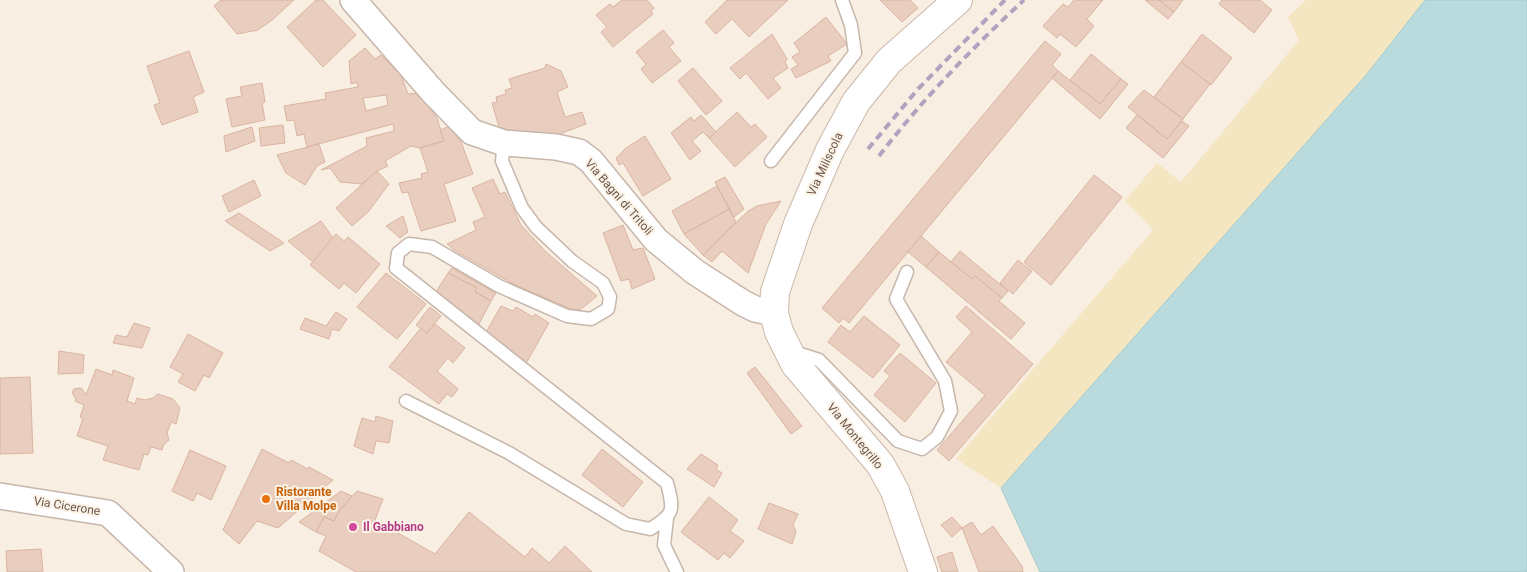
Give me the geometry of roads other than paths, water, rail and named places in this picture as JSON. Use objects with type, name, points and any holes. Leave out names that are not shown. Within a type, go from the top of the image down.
[{"type":"main road","name":"Via Miliscola","points":[[791,357],[779,332],[774,313],[774,292],[798,224],[830,150],[856,102],[889,61],[958,0]]},
{"type":"main road","name":"Via Montegrillo","points":[[791,357],[880,464],[895,491],[923,572]]},
{"type":"street","name":"Via Bagni di Tritoli","points":[[354,0],[433,92],[472,132],[504,142],[556,147],[579,152],[590,161],[656,240],[695,272],[743,303],[755,309],[774,313]]},
{"type":"street","name":"Via Cicerone","points":[[0,496],[108,513],[171,572]]},
{"type":"lane","points":[[771,162],[855,53],[851,25],[842,0]]},
{"type":"lane","points":[[504,142],[502,161],[522,208],[536,227],[572,261],[603,283],[610,297],[608,309],[591,319],[567,316],[499,286],[432,247],[409,244],[398,253],[396,268],[667,483],[672,503],[667,518],[664,545],[678,572]]},
{"type":"lane","points":[[791,357],[819,360],[898,441],[922,449],[937,437],[951,411],[945,381],[896,299],[907,272]]},
{"type":"lane","points":[[406,400],[509,453],[626,524],[650,529],[667,518]]},
{"type":"water","points":[[1425,0],[1527,0],[1527,572],[1040,572],[1001,488],[1367,74]]},
{"type":"railway","points":[[868,149],[918,89],[1005,0]]},
{"type":"railway","points":[[879,156],[948,75],[1024,0]]},
{"type":"place","name":"Ristorante Villa Molpe","points":[[266,499]]},
{"type":"place","name":"Il Gabbiano","points":[[353,527]]}]
